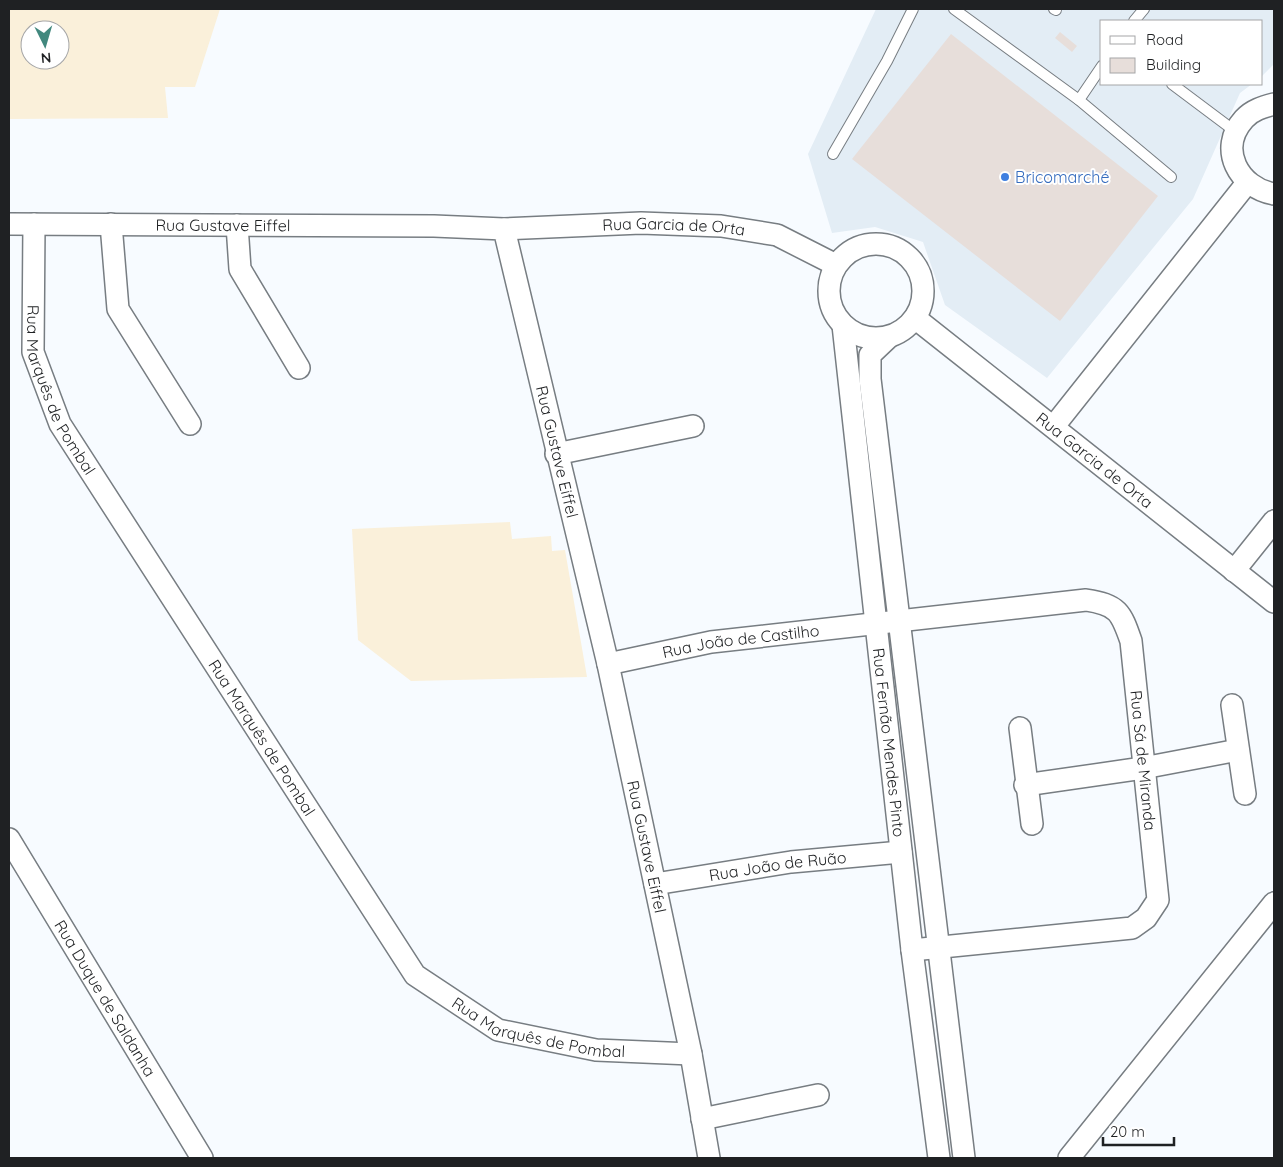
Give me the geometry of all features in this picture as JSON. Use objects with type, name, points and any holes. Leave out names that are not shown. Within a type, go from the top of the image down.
[{"type":"street","points":[[1274,104],[1258,108],[1244,119],[1236,132],[1232,152],[1236,169],[1247,183],[1262,192],[1274,194]]},
{"type":"street","points":[[1054,426],[1247,183]]},
{"type":"street","name":"Rua Gustave Eiffel","points":[[9,224],[434,226],[504,229],[556,454],[608,664],[691,1054],[709,1158]]},
{"type":"street","name":"Rua Marquês de Pombal","points":[[34,224],[33,352],[60,424],[415,975],[498,1030],[596,1050],[691,1054]]},
{"type":"street","points":[[111,224],[118,309],[190,424]]},
{"type":"street","name":"Rua Garcia de Orta","points":[[504,229],[641,224],[721,226],[777,235],[836,265]]},
{"type":"street","points":[[237,225],[240,269],[299,368]]},
{"type":"street","points":[[874,244],[889,246],[903,252],[914,262],[922,282],[922,305],[915,318],[904,330],[889,337],[873,338],[857,335],[843,325],[833,312],[828,297],[830,280],[836,265],[846,254],[860,246],[874,244]]},
{"type":"street","name":"Rua Garcia de Orta","points":[[915,318],[1054,426],[1274,602]]},
{"type":"street","name":"Rua Fernão Mendes Pinto","points":[[843,325],[912,950],[939,1158]]},
{"type":"street","name":"Rua Fernão Mendes Pinto","points":[[889,337],[870,355],[870,379],[964,1158]]},
{"type":"street","points":[[556,454],[693,426]]},
{"type":"street","points":[[1234,571],[1274,521]]},
{"type":"street","name":"Rua Sá de Miranda","points":[[876,624],[1086,600],[1107,603],[1122,617],[1130,641],[1158,900],[1146,918],[1132,928],[912,950]]},
{"type":"street","name":"Rua João de Castilho","points":[[608,664],[711,642],[876,624]]},
{"type":"street","points":[[1232,706],[1245,794]]},
{"type":"street","points":[[1020,728],[1025,785],[1032,824]]},
{"type":"street","points":[[1025,785],[1143,768],[1238,750]]},
{"type":"street","name":"Rua Duque de Saldanha","points":[[9,839],[202,1158]]},
{"type":"street","name":"Rua João de Ruão","points":[[655,884],[791,862],[901,852]]},
{"type":"street","points":[[1069,1158],[1274,903]]},
{"type":"street","points":[[702,1120],[818,1095]]},
{"type":"lane","points":[[833,154],[888,62],[913,9]]},
{"type":"lane","points":[[954,9],[1078,100],[1171,177]]},
{"type":"lane","points":[[1135,20],[1144,9]]},
{"type":"lane","points":[[1078,100],[1100,69]]},
{"type":"lane","points":[[1173,85],[1236,132]]},
{"type":"shaded area","points":[[9,9],[220,9],[195,87],[165,87],[168,118],[9,119]]},
{"type":"shaded area","points":[[876,9],[1274,9],[1274,64],[1263,75],[1263,20],[1100,20],[1100,85],[1251,85],[1240,93],[1193,199],[1047,378],[945,305],[923,242],[875,227],[832,233],[808,154]]},
{"type":"shaded area","points":[[510,522],[512,539],[551,536],[552,551],[565,550],[587,677],[411,681],[358,640],[352,529]]},
{"type":"building","points":[[1060,32],[1077,46],[1072,52],[1055,38]]},
{"type":"building","name":"Bricomarché","points":[[951,34],[1158,196],[1060,321],[852,159]]},
{"type":"place","name":"Bricomarché","points":[[1005,177]]}]
